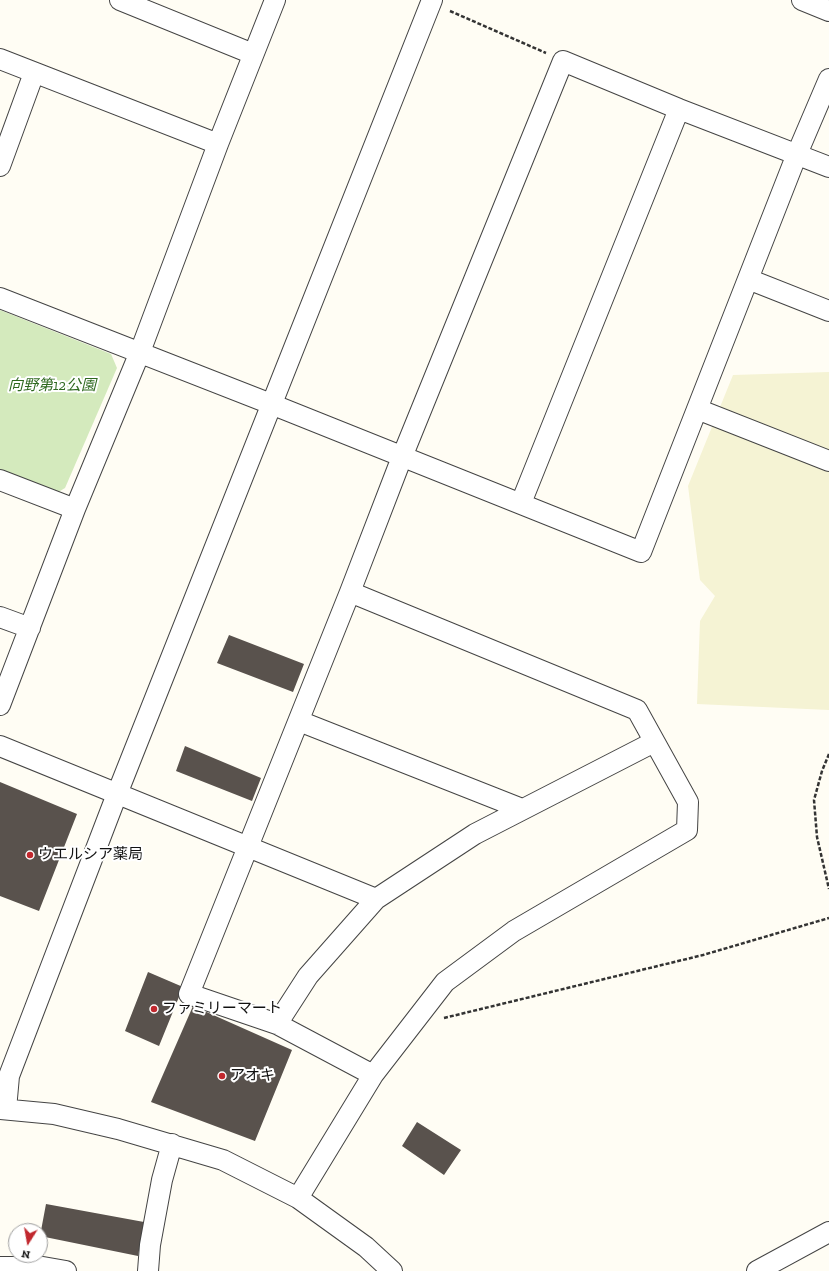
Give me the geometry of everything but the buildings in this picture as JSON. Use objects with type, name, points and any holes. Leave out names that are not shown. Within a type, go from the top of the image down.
[{"type":"street","points":[[120,0],[253,54]]},
{"type":"street","points":[[0,705],[76,509],[140,352],[274,0]]},
{"type":"street","points":[[802,0],[829,11]]},
{"type":"street","points":[[392,1271],[366,1247],[298,1198],[223,1160],[118,1129],[54,1114],[3,1109],[9,1076],[117,794],[432,2]]},
{"type":"street","points":[[0,59],[218,144]]},
{"type":"street","points":[[373,1075],[277,1024],[189,994],[299,721],[402,457],[563,61],[679,109],[829,167]]},
{"type":"street","points":[[0,166],[34,73]]},
{"type":"street","points":[[0,298],[140,352],[641,552],[797,154],[829,79]]},
{"type":"street","points":[[521,503],[679,109]]},
{"type":"street","points":[[748,279],[829,311]]},
{"type":"street","points":[[697,409],[829,461]]},
{"type":"street","points":[[0,480],[76,509]]},
{"type":"street","points":[[298,1198],[373,1075],[445,982],[514,931],[687,830],[688,802],[637,710],[350,592]]},
{"type":"street","points":[[0,617],[30,628]]},
{"type":"street","points":[[299,721],[522,809]]},
{"type":"street","points":[[277,1024],[308,976],[376,899],[475,834],[654,742]]},
{"type":"street","points":[[0,746],[376,899]]},
{"type":"street","points":[[148,1271],[150,1245],[161,1187],[172,1144]]},
{"type":"street","points":[[757,1271],[829,1232]]},
{"type":"street","points":[[0,1267],[44,1267],[66,1271]]},
{"type":"path","points":[[432,2],[563,61]]},
{"type":"path","points":[[829,754],[822,771],[814,800],[817,837],[829,889]]},
{"type":"path","points":[[440,1019],[703,955],[829,918]]},
{"type":"shaded area","points":[[829,372],[829,710],[697,704],[700,621],[715,596],[700,580],[688,486],[733,375]]},
{"type":"green space","name":"向野第12公園","points":[[0,310],[111,354],[117,368],[65,488],[55,494],[0,472]]},
{"type":"place","name":"ウエルシア薬局","points":[[30,855]]},
{"type":"place","name":"ファミリーマート","points":[[154,1009]]},
{"type":"place","name":"アオキ","points":[[222,1076]]}]
